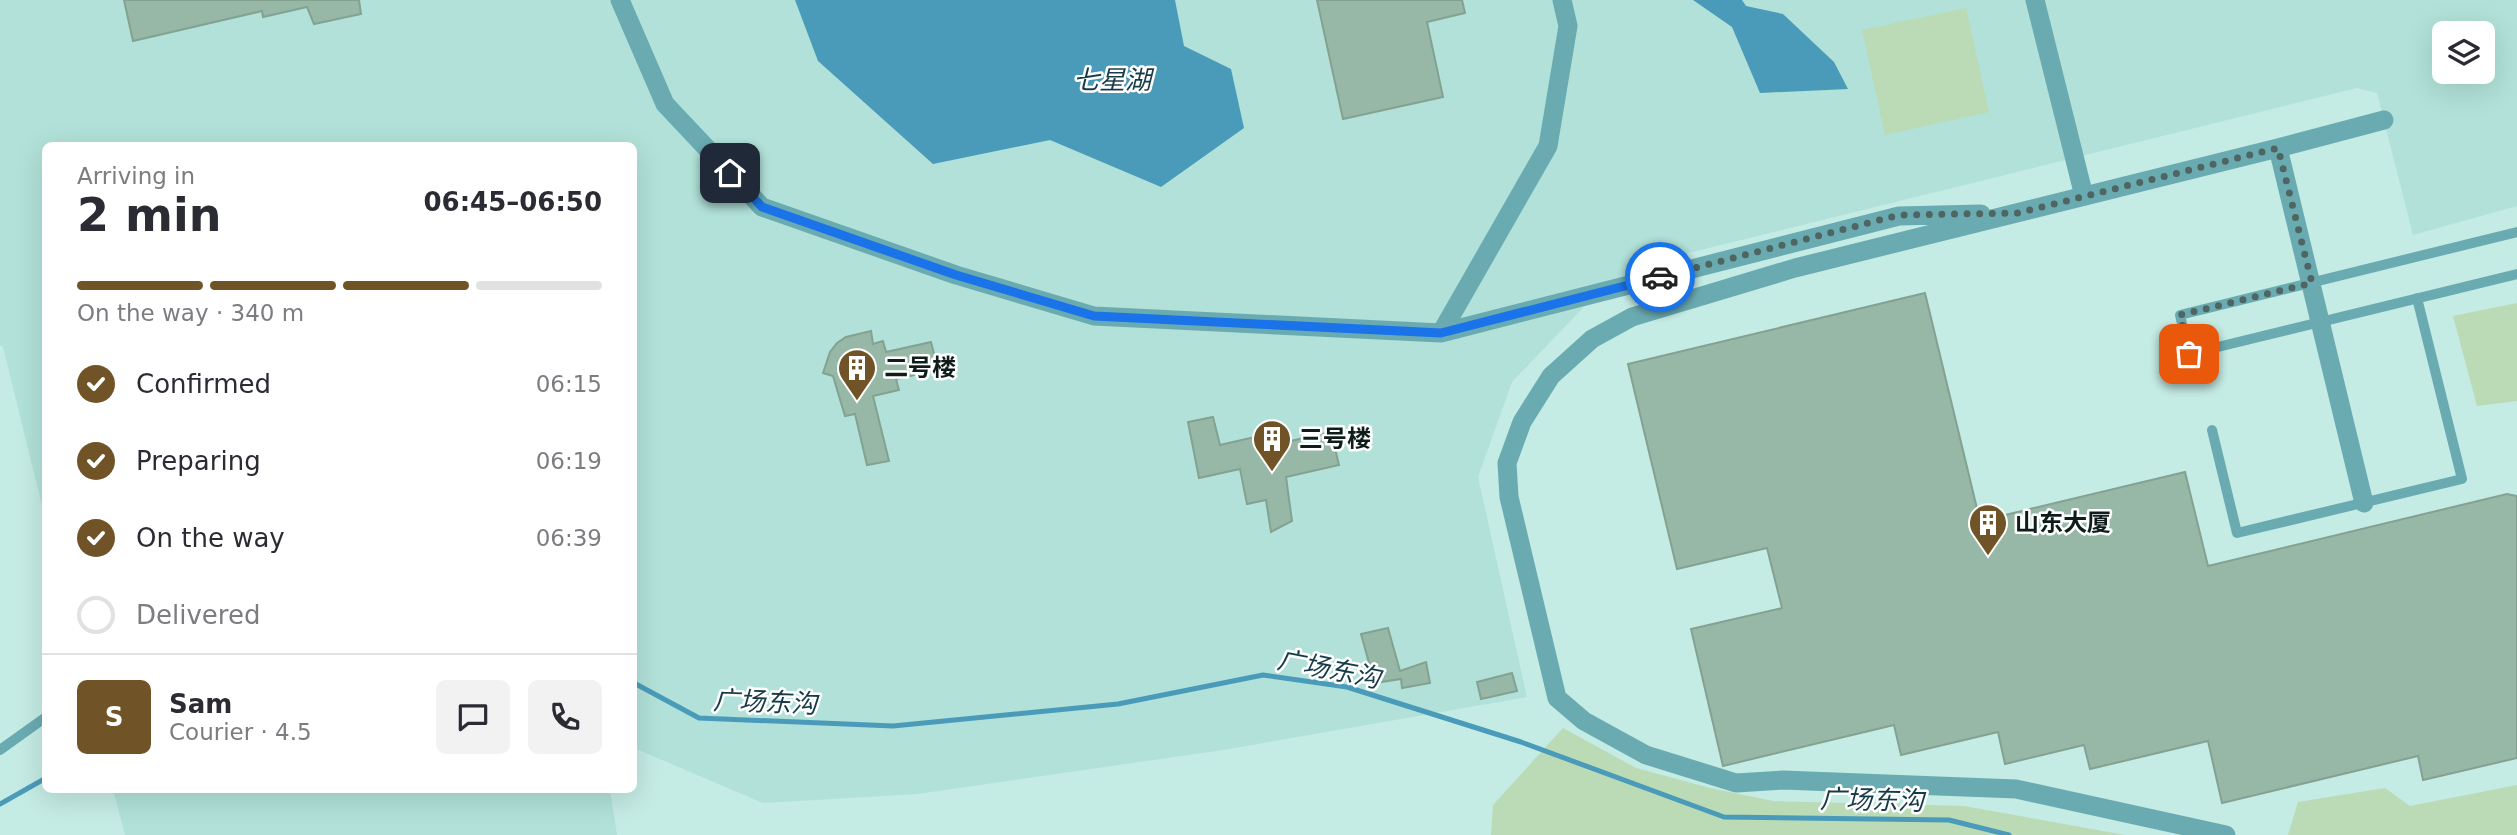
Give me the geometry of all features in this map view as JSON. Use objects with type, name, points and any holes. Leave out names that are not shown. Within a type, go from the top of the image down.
[{"type":"street","points":[[620,0],[665,104],[762,207],[956,275],[1094,316],[1441,333],[1899,215],[2018,213]]},
{"type":"street","points":[[1441,333],[1548,146],[1568,26],[1562,0]]},
{"type":"street","points":[[2035,0],[2084,196]]},
{"type":"street","points":[[2225,835],[2016,789],[1783,780],[1735,783],[1646,755],[1584,721],[1557,698],[1509,497],[1507,463],[1522,422],[1551,376],[1591,339],[1632,317],[1796,268],[2384,120]]},
{"type":"street","points":[[2278,148],[2364,503]]},
{"type":"lane","points":[[2517,232],[2180,315],[2189,354],[2517,274]]},
{"type":"lane","points":[[2212,430],[2236,533],[2462,479],[2417,298]]},
{"type":"lane","points":[[0,750],[42,720]]},
{"type":"shaded area","points":[[0,0],[2517,0],[2517,206],[2413,235],[2377,93],[2357,88],[1660,260],[1601,289],[1512,382],[1478,477],[1527,697],[1223,750],[917,794],[763,803],[637,749],[637,142],[42,142],[42,506],[3,347],[0,345]]},
{"type":"shaded area","points":[[1966,8],[1989,112],[1885,135],[1862,30]]},
{"type":"shaded area","points":[[2517,303],[2517,401],[2477,406],[2453,316]]},
{"type":"shaded area","points":[[1563,728],[1636,768],[1710,788],[1773,801],[1964,806],[2125,835],[1491,835],[1493,805]]},
{"type":"shaded area","points":[[2517,785],[2517,835],[2288,835],[2298,802],[2385,788],[2410,806]]},
{"type":"shaded area","points":[[114,793],[611,793],[617,835],[125,835]]},
{"type":"water","name":"七星湖","points":[[795,0],[1175,0],[1184,46],[1231,69],[1244,128],[1161,187],[1050,140],[933,164],[818,61]]},
{"type":"water","points":[[1693,0],[1742,0],[1746,6],[1783,14],[1834,62],[1848,89],[1760,93],[1732,27]]},
{"type":"building","points":[[124,0],[359,0],[361,14],[314,24],[307,7],[263,17],[262,11],[133,41]]},
{"type":"building","points":[[1317,0],[1462,0],[1465,13],[1427,22],[1443,97],[1343,119]]},
{"type":"building","name":"山东大厦","points":[[1925,293],[1980,521],[2185,472],[2208,566],[2507,494],[2517,496],[2517,758],[2423,780],[2418,756],[2222,803],[2208,741],[2090,769],[2084,745],[2005,764],[1998,732],[1901,755],[1894,725],[1723,766],[1691,629],[1782,608],[1767,548],[1677,569],[1628,364]]},
{"type":"building","name":"二号楼","points":[[871,331],[873,344],[883,341],[886,352],[931,342],[938,370],[896,379],[899,390],[873,396],[889,461],[867,465],[855,414],[845,416],[833,376],[823,373],[830,352],[837,343],[846,337]]},
{"type":"building","name":"三号楼","points":[[1213,417],[1220,445],[1276,432],[1277,444],[1331,432],[1339,465],[1286,477],[1292,521],[1271,532],[1266,500],[1247,504],[1240,469],[1199,478],[1188,422]]},
{"type":"building","points":[[1388,628],[1400,671],[1426,662],[1430,683],[1402,688],[1401,679],[1368,684],[1364,664],[1369,663],[1361,634]]},
{"type":"building","points":[[1512,673],[1517,691],[1481,699],[1477,682]]},
{"type":"waterway","name":"广场东沟","points":[[637,685],[699,718],[893,726],[1118,704],[1263,675],[1347,687],[1521,742],[1724,817],[1949,820],[2009,835]]},
{"type":"waterway","name":"广场东沟","points":[[0,804],[42,780]]},
{"type":"way so far","points":[[1660,277],[1899,215],[2018,213],[2278,148],[2312,283],[2180,315],[2189,354]]},
{"type":"place","name":"二号楼","points":[[857,402]]},
{"type":"place","name":"三号楼","points":[[1272,473]]},
{"type":"place","name":"山东大厦","points":[[1988,557]]},
{"type":"route","points":[[730,173],[762,207],[956,275],[1094,316],[1441,333],[1660,277]]}]
